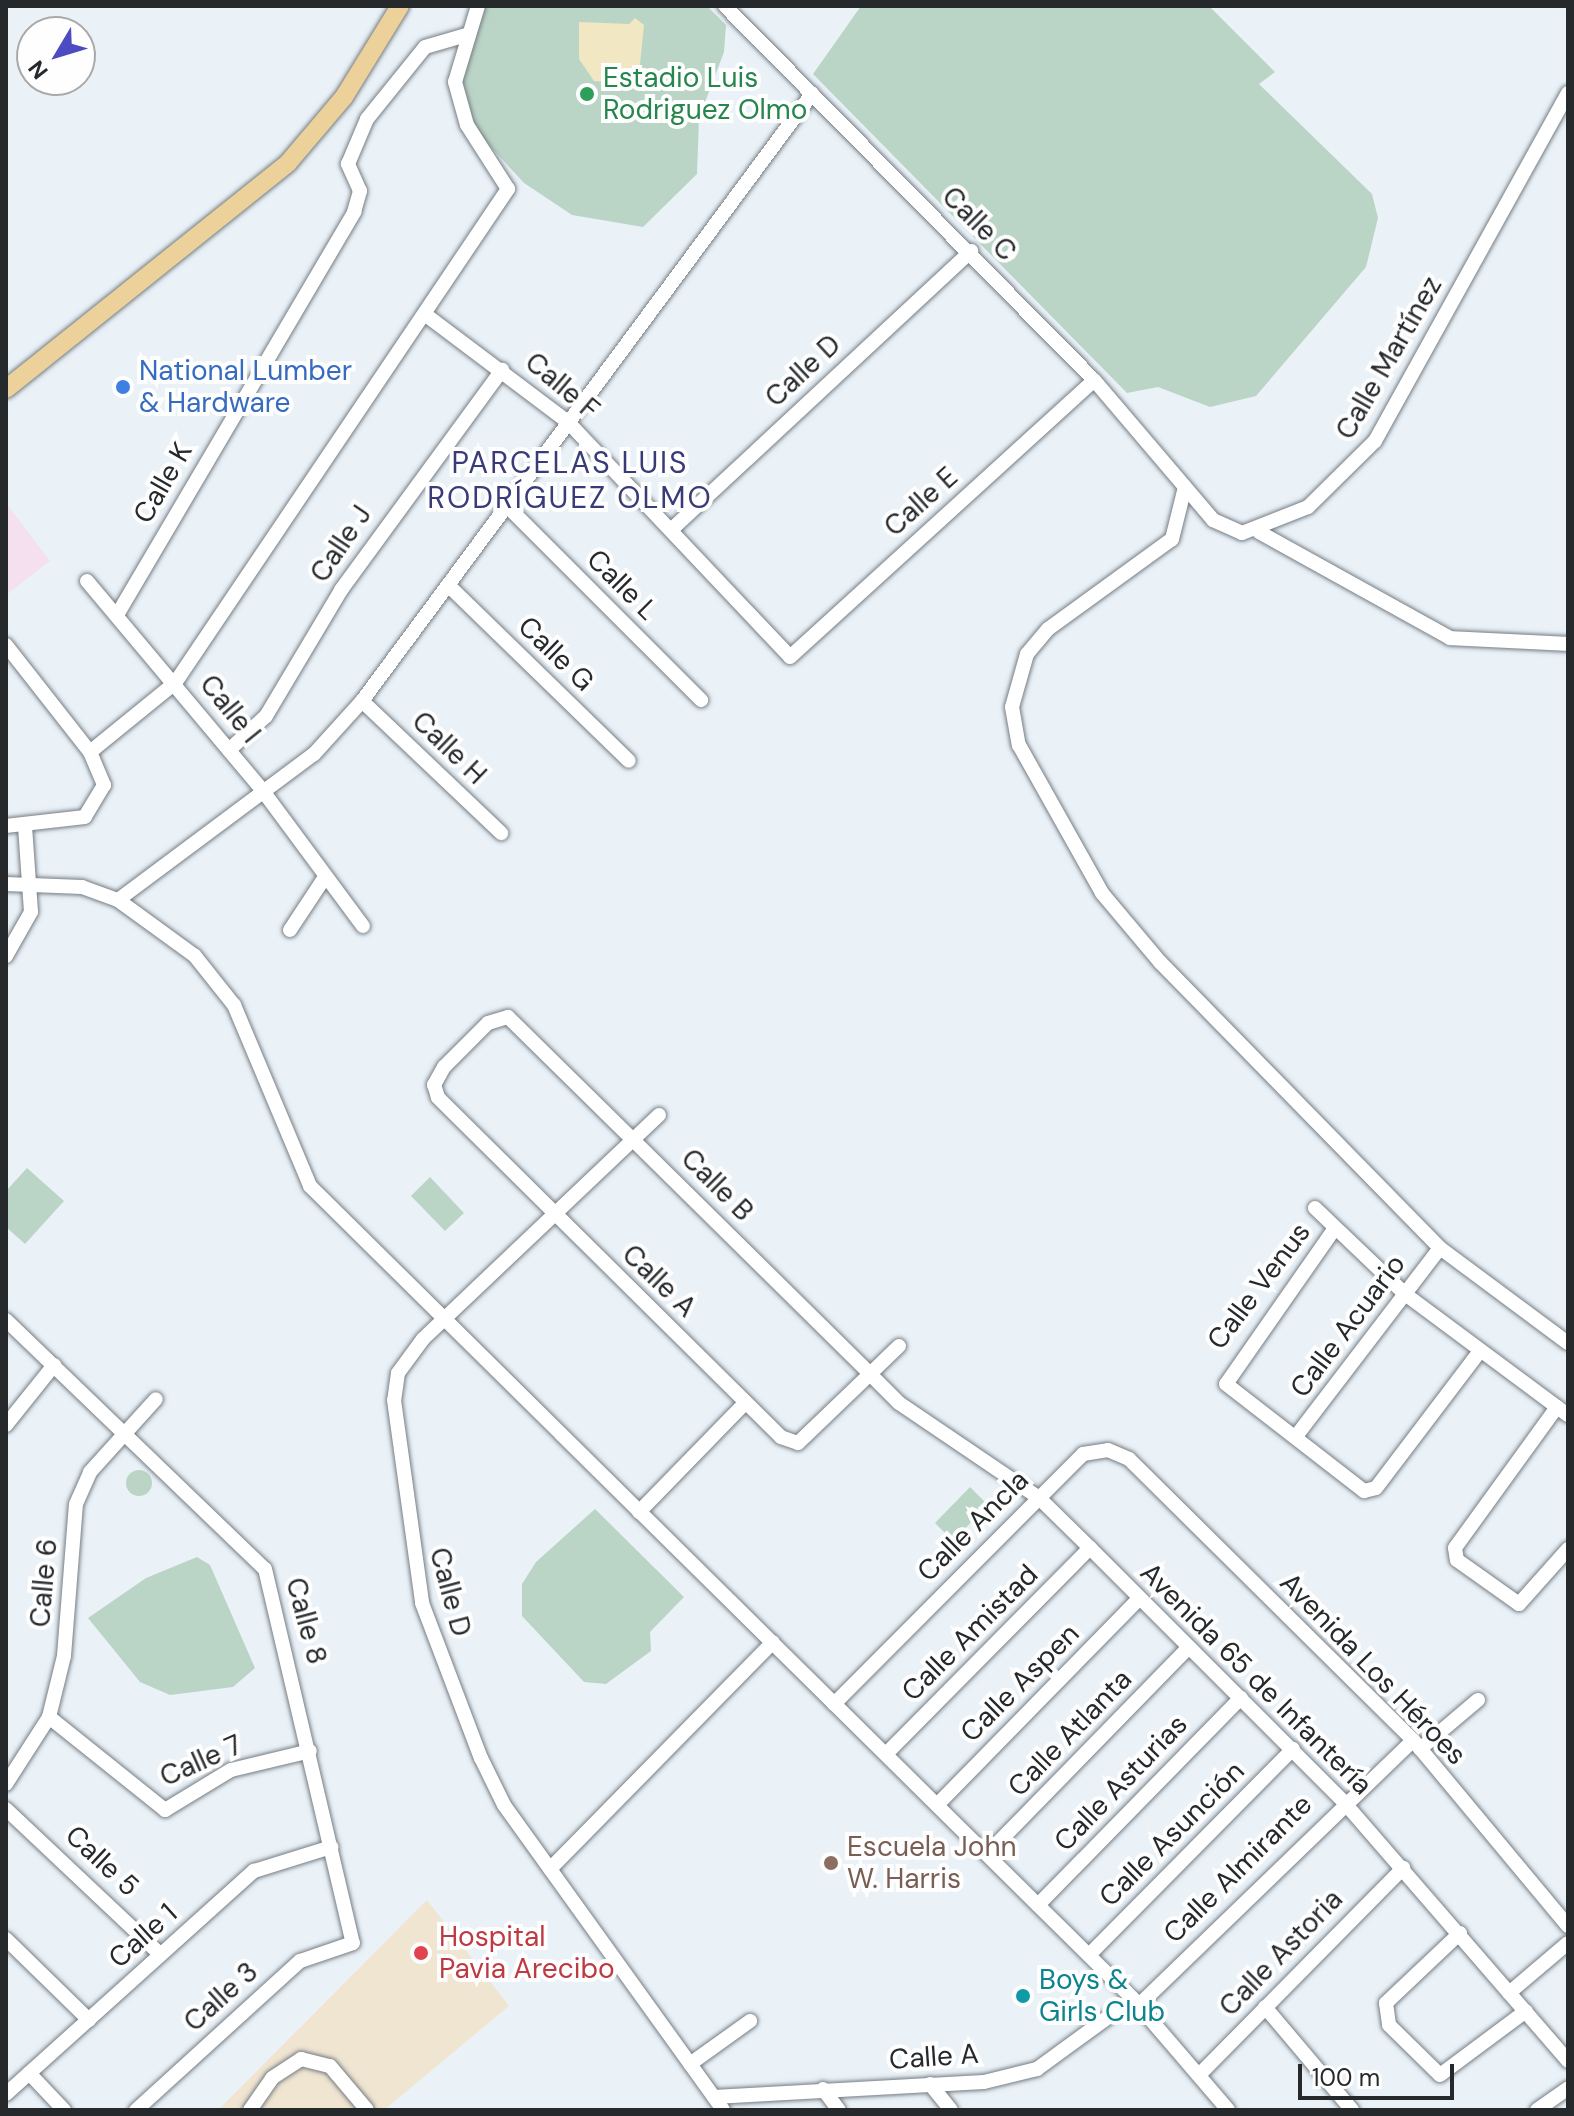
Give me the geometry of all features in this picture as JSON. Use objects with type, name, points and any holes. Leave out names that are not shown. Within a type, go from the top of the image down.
[{"type":"main road","points":[[6,389],[288,163],[344,97],[400,6]]},
{"type":"street","points":[[90,752],[175,683],[426,315],[508,189],[462,114],[455,70],[478,6]]},
{"type":"street","name":"Calle C","points":[[725,6],[971,251],[1094,380],[1185,487]]},
{"type":"street","name":"Calle K","points":[[117,615],[354,212],[360,191],[348,164],[367,119],[425,47],[466,35]]},
{"type":"street","name":"Calle Martínez","points":[[1259,532],[1308,507],[1375,441],[1568,93]]},
{"type":"street","points":[[118,900],[314,754],[362,701],[812,94]]},
{"type":"street","name":"Calle D","points":[[671,530],[971,251]]},
{"type":"street","name":"Calle F","points":[[426,315],[568,422],[783,650]]},
{"type":"street","name":"Calle J","points":[[229,750],[266,716],[341,590],[502,370]]},
{"type":"street","name":"Calle E","points":[[783,650],[790,657],[1094,380]]},
{"type":"street","points":[[1185,487],[1213,520],[1259,532],[1450,638],[1568,644]]},
{"type":"street","points":[[1185,487],[1172,539],[1048,629],[1027,654],[1012,707],[1019,745],[1102,893],[1440,1248],[1568,1343]]},
{"type":"street","name":"Calle L","points":[[506,505],[701,700]]},
{"type":"street","name":"Calle I","points":[[87,581],[263,791],[363,926]]},
{"type":"street","name":"Calle G","points":[[448,585],[629,761]]},
{"type":"street","points":[[6,645],[90,752],[104,785],[94,809],[72,822],[6,826]]},
{"type":"street","name":"Calle H","points":[[362,701],[501,833]]},
{"type":"street","points":[[6,956],[31,912],[25,826]]},
{"type":"street","points":[[290,930],[325,877]]},
{"type":"street","points":[[6,884],[29,882],[118,900],[195,956],[234,1005],[310,1186],[1136,2002],[1228,2110]]},
{"type":"street","name":"Calle B","points":[[434,1085],[488,1023],[508,1017],[870,1374]]},
{"type":"street","name":"Calle A","points":[[434,1085],[438,1097],[556,1217],[746,1402]]},
{"type":"street","name":"Calle D","points":[[659,1115],[398,1373],[394,1400],[413,1559],[427,1620],[481,1758],[550,1869],[723,2110]]},
{"type":"street","points":[[1315,1208],[1405,1294],[1562,1411],[1455,1548],[1457,1560],[1519,1604],[1537,1590],[1568,1549]]},
{"type":"street","name":"Calle Venus","points":[[1335,1228],[1225,1374],[1226,1384],[1297,1435],[1364,1491],[1376,1488],[1480,1351]]},
{"type":"street","name":"Calle Acuario","points":[[1297,1435],[1440,1248]]},
{"type":"street","name":"Calle 8","points":[[6,1320],[127,1432],[265,1569],[353,1943]]},
{"type":"street","points":[[639,1512],[746,1402],[798,1443],[899,1346]]},
{"type":"street","points":[[6,1425],[54,1365]]},
{"type":"street","name":"Avenida 65 de Infantería","points":[[870,1374],[918,1420],[1038,1497],[1090,1548],[1343,1801],[1568,2061]]},
{"type":"street","name":"Calle 6","points":[[6,1784],[49,1717],[64,1656],[76,1504],[90,1472],[156,1399]]},
{"type":"street","name":"Calle Ancla","points":[[834,1704],[1083,1454],[1108,1450],[1129,1459],[1163,1492]]},
{"type":"street","name":"Avenida Los Héroes","points":[[1163,1492],[1416,1745],[1568,1926]]},
{"type":"street","name":"Calle Amistad","points":[[886,1754],[1090,1548]]},
{"type":"street","name":"Calle Aspen","points":[[937,1805],[1139,1599]]},
{"type":"street","points":[[550,1869],[773,1642]]},
{"type":"street","name":"Calle Atlanta","points":[[987,1854],[1189,1647]]},
{"type":"street","name":"Calle Asturias","points":[[1038,1905],[1241,1698]]},
{"type":"street","name":"Calle Almirante","points":[[1136,2002],[1343,1801],[1478,1700]]},
{"type":"street","name":"Calle 7","points":[[49,1717],[165,1810],[231,1770],[310,1751]]},
{"type":"street","name":"Calle Asunción","points":[[1089,1955],[1293,1749]]},
{"type":"street","name":"Calle 5","points":[[6,1809],[160,1954]]},
{"type":"street","name":"Calle 1","points":[[6,2094],[254,1871],[331,1847]]},
{"type":"street","name":"Calle Astoria","points":[[1199,2075],[1403,1868]]},
{"type":"street","points":[[1460,1933],[1386,2003],[1389,2025],[1440,2075],[1526,2011]]},
{"type":"street","points":[[6,1939],[89,2020]]},
{"type":"street","name":"Calle 3","points":[[136,2110],[300,1961],[353,1943]]},
{"type":"street","points":[[1509,1993],[1568,1943]]},
{"type":"street","name":"Calle A","points":[[714,2097],[930,2084],[1037,2069],[1136,2002]]},
{"type":"street","points":[[1265,2007],[1352,2110]]},
{"type":"street","points":[[690,2064],[750,2021]]},
{"type":"street","points":[[250,2110],[272,2078],[301,2059],[330,2066],[367,2110]]},
{"type":"street","points":[[29,2073],[64,2110]]},
{"type":"street","points":[[930,2084],[951,2110]]},
{"type":"street","points":[[1537,2110],[1568,2088]]},
{"type":"street","points":[[823,2089],[839,2110]]},
{"type":"shaded area","points":[[6,503],[50,561],[6,595]]},
{"type":"shaded area","name":"Hospital Pavia Arecibo","points":[[427,1900],[509,2006],[384,2110],[218,2110]]},
{"type":"green space","name":"Estadio Luis Rodriguez Olmo","points":[[486,6],[707,6],[726,25],[724,52],[699,118],[697,174],[643,227],[572,215],[524,183],[475,130],[460,70]]},
{"type":"green space","points":[[861,6],[1209,6],[1275,72],[1259,84],[1372,194],[1378,218],[1366,267],[1256,396],[1210,407],[1158,387],[1127,393],[813,74]]},
{"type":"green space","points":[[27,1168],[64,1201],[25,1244],[6,1227],[6,1191]]},
{"type":"green space","points":[[430,1177],[464,1213],[445,1231],[411,1196]]},
{"type":"green space","points":[[139,1470],[148,1474],[152,1483],[148,1492],[139,1496],[130,1492],[126,1483],[130,1474]]},
{"type":"green space","points":[[970,1487],[988,1505],[953,1541],[935,1523]]},
{"type":"green space","points":[[595,1509],[684,1597],[650,1632],[651,1651],[606,1684],[584,1682],[522,1616],[522,1584],[536,1562]]},
{"type":"green space","points":[[197,1557],[210,1565],[255,1668],[233,1687],[170,1695],[140,1682],[88,1618],[146,1578]]},
{"type":"sand","points":[[635,18],[644,25],[638,84],[594,81],[579,59],[579,22],[629,24]]},
{"type":"place","name":"Estadio Luis Rodriguez Olmo","points":[[587,94]]},
{"type":"place","name":"National Lumber & Hardware","points":[[123,387]]},
{"type":"place","name":"Escuela John W. Harris","points":[[831,1863]]},
{"type":"place","name":"Hospital Pavia Arecibo","points":[[421,1953]]},
{"type":"place","name":"Boys & Girls Club","points":[[1023,1996]]},
{"type":"district","name":"PARCELAS LUIS RODRÍGUEZ OLMO","points":[[570,480]]}]
